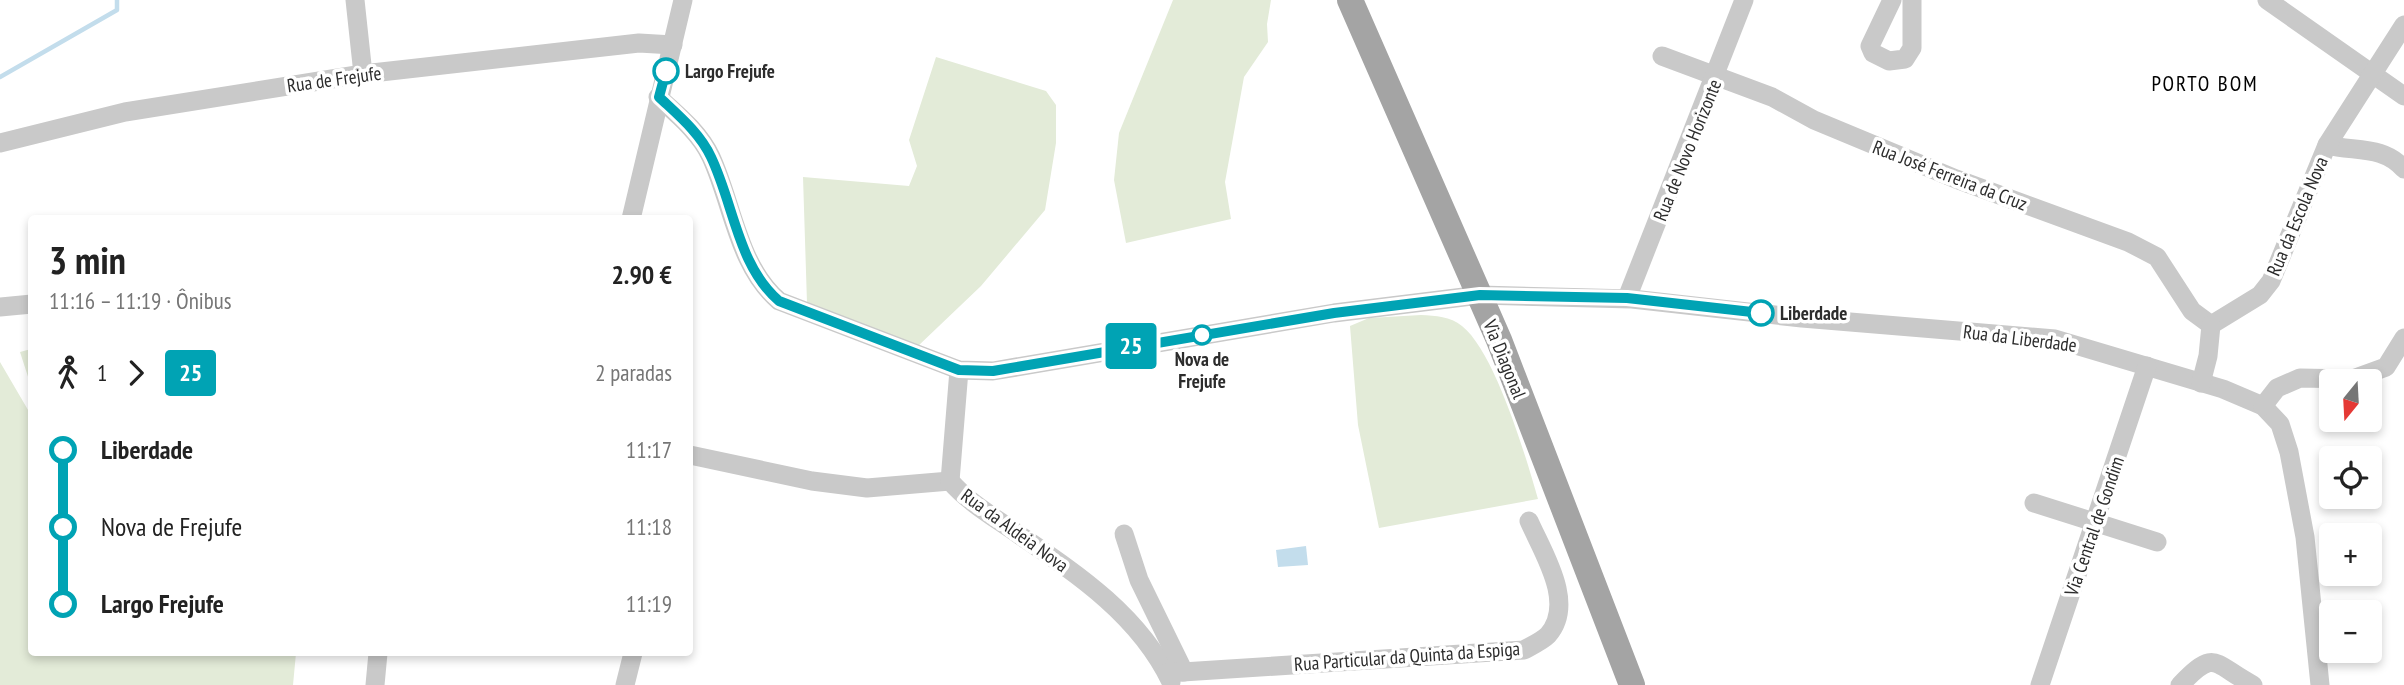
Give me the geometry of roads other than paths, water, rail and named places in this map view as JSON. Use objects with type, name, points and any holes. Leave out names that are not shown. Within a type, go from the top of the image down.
[{"type":"main road","name":"Via Diagonal","points":[[1350,0],[1480,295],[1632,685]]},
{"type":"street","points":[[355,0],[363,74]]},
{"type":"street","points":[[632,215],[683,0]]},
{"type":"street","name":"Rua de Novo Horizonte","points":[[1627,298],[1744,0]]},
{"type":"street","points":[[1892,0],[1870,46],[1873,54],[1889,61],[1905,59],[1912,48],[1912,0]]},
{"type":"street","points":[[2267,0],[2404,96]]},
{"type":"street","name":"Rua da Escola Nova","points":[[2211,325],[2260,295],[2271,281],[2327,145],[2404,25]]},
{"type":"street","name":"Rua de Frejufe","points":[[0,143],[125,112],[363,74],[639,43],[673,45]]},
{"type":"street","name":"Rua José Ferreira da Cruz","points":[[1662,57],[1772,97],[1814,120],[1955,179],[2128,242],[2157,257],[2192,311],[2211,325]]},
{"type":"street","name":"Rua da Liberdade","points":[[659,97],[688,124],[711,156],[751,267],[762,287],[779,301],[959,370],[993,371],[1334,313],[1480,295],[1627,298],[1802,318],[2055,339],[2202,383],[2263,406]]},
{"type":"street","points":[[2327,145],[2346,150],[2377,150],[2397,160],[2404,169]]},
{"type":"street","points":[[0,307],[28,304]]},
{"type":"street","points":[[2202,383],[2211,325]]},
{"type":"street","points":[[2320,685],[2305,537],[2289,452],[2280,424],[2263,406],[2277,388],[2300,378],[2353,379],[2386,367],[2404,338]]},
{"type":"street","name":"Via Central de Gondim","points":[[2040,685],[2147,366]]},
{"type":"street","points":[[950,481],[959,370]]},
{"type":"street","name":"Rua da Aldeia Nova","points":[[693,456],[812,481],[867,488],[950,481],[965,497],[1075,573],[1124,613],[1174,676]]},
{"type":"street","points":[[2034,503],[2157,542]]},
{"type":"street","name":"Rua Particular da Quinta da Espiga","points":[[1174,676],[1524,650],[1548,635],[1560,612],[1554,576],[1530,521]]},
{"type":"street","points":[[1124,534],[1174,676]]},
{"type":"street","points":[[374,685],[377,656]]},
{"type":"street","points":[[625,685],[632,656]]},
{"type":"street","points":[[2180,685],[2202,663],[2214,662],[2253,685]]},
{"type":"water","points":[[1306,546],[1308,565],[1278,567],[1276,550]]},
{"type":"waterway","points":[[0,77],[117,10],[117,0]]},
{"type":"place","name":"Largo Frejufe","points":[[666,71]]},
{"type":"place","name":"Liberdade","points":[[1761,313]]},
{"type":"place","name":"Nova de Frejufe","points":[[1202,335]]},
{"type":"district","name":"PORTO BOM","points":[[2205,84]]}]
